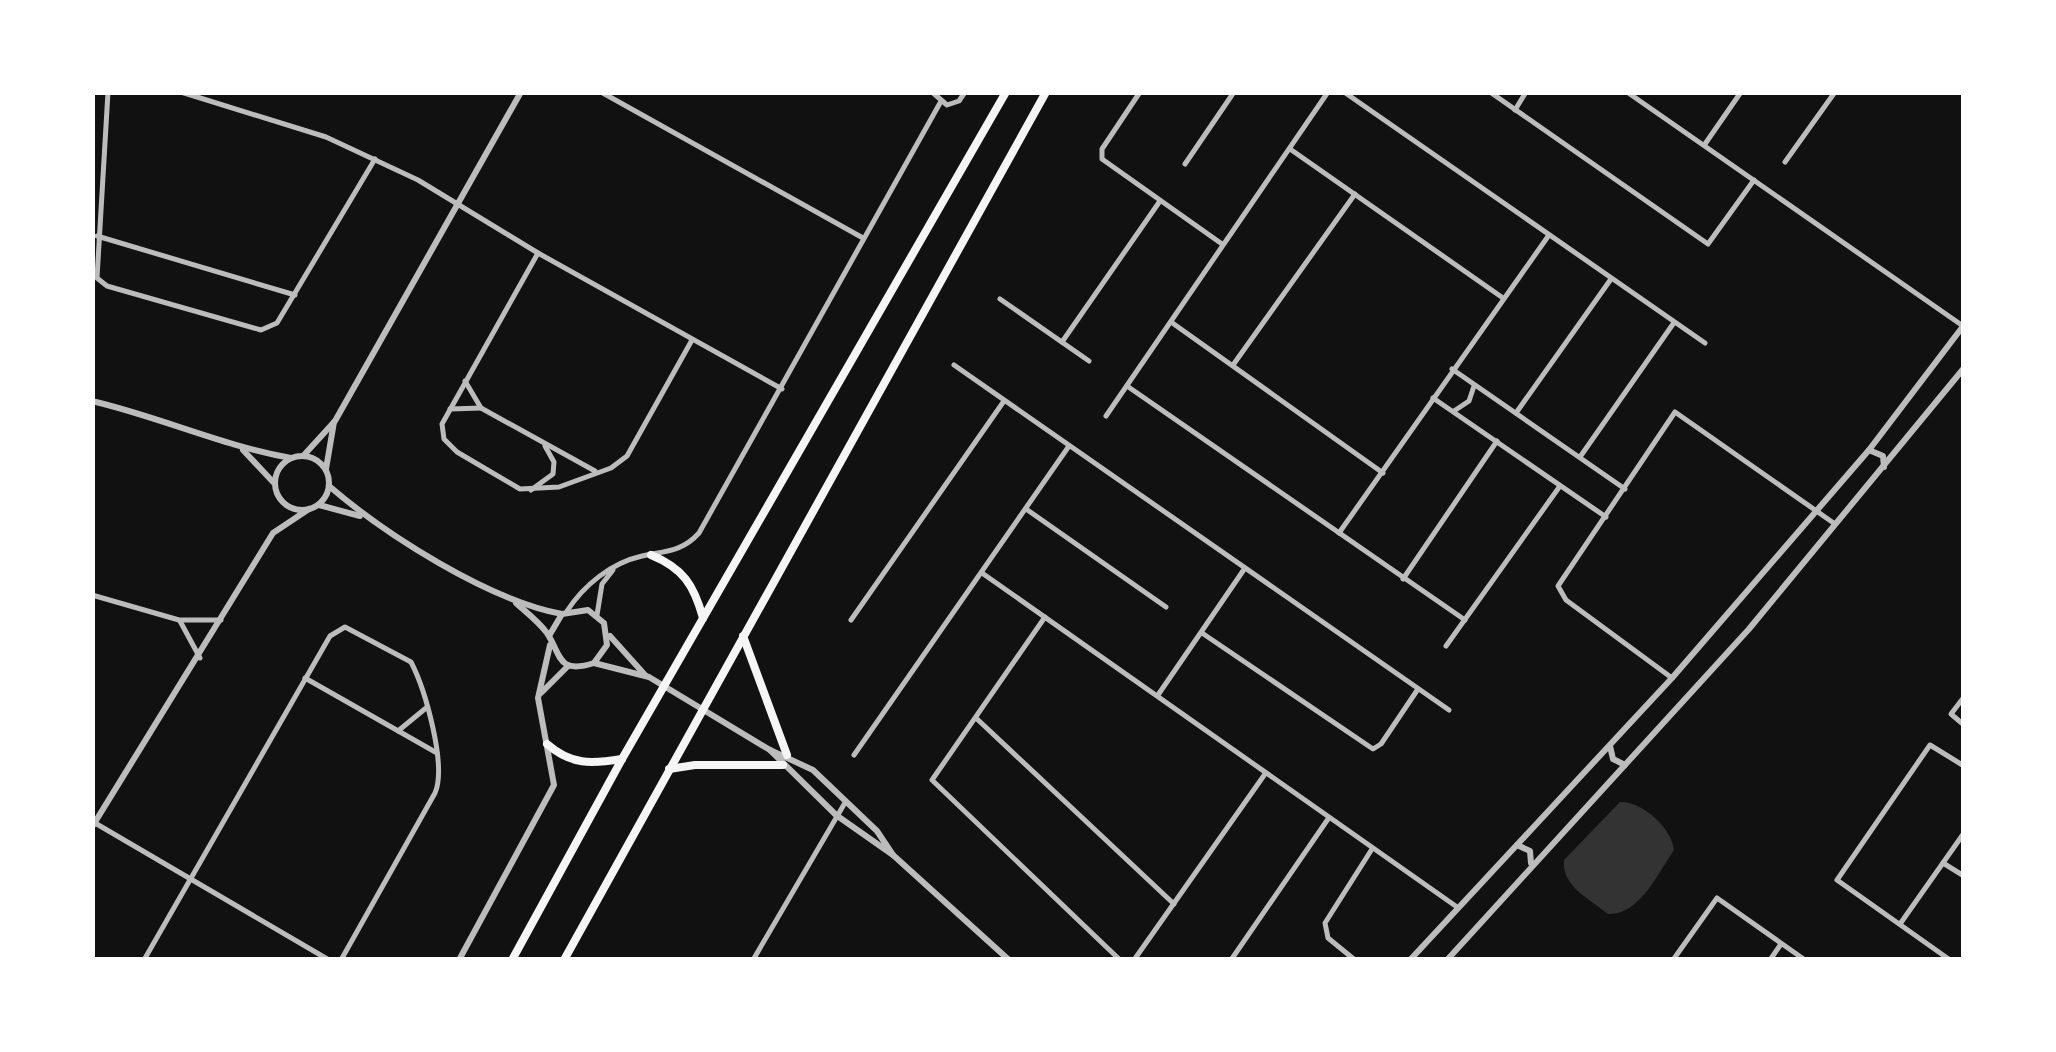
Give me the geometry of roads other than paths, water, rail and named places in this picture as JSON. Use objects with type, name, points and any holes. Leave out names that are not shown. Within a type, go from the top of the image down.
[{"type":"main road","points":[[512,960],[622,759],[1006,92]]},
{"type":"main road","points":[[564,960],[1046,92]]},
{"type":"main road","points":[[651,555],[670,562],[688,579],[703,618]]},
{"type":"main road","points":[[669,770],[785,760],[743,636]]},
{"type":"main road","points":[[547,744],[560,755],[582,764],[622,759]]},
{"type":"street","points":[[108,92],[95,272],[108,286],[261,330],[278,324],[375,158]]},
{"type":"street","points":[[181,92],[272,118],[375,158],[782,389]]},
{"type":"street","points":[[92,401],[192,428],[242,449],[290,458],[304,455],[334,421],[521,92]]},
{"type":"street","points":[[601,92],[864,238]]},
{"type":"street","points":[[932,92],[940,103],[953,104],[965,92]]},
{"type":"street","points":[[1140,92],[1102,149],[1102,159],[1222,244]]},
{"type":"street","points":[[1184,164],[1234,92]]},
{"type":"street","points":[[1106,416],[1328,92]]},
{"type":"street","points":[[1344,92],[1705,343]]},
{"type":"street","points":[[1490,92],[1708,244],[1754,180]]},
{"type":"street","points":[[1514,110],[1526,92]]},
{"type":"street","points":[[1410,960],[1672,678],[1869,450],[1963,325],[1627,92]]},
{"type":"street","points":[[1640,101],[1646,92]]},
{"type":"street","points":[[1705,144],[1741,92]]},
{"type":"street","points":[[1786,162],[1835,92]]},
{"type":"street","points":[[459,960],[549,800],[554,774],[538,698],[550,640],[565,612],[618,564],[679,550],[699,534],[940,103]]},
{"type":"street","points":[[1290,149],[1503,298]]},
{"type":"street","points":[[1233,365],[1355,194]]},
{"type":"street","points":[[1062,342],[1161,200]]},
{"type":"street","points":[[97,236],[295,296]]},
{"type":"street","points":[[1339,533],[1549,236]]},
{"type":"street","points":[[538,253],[465,381],[442,432],[450,446],[528,492],[558,487],[628,456],[692,340]]},
{"type":"street","points":[[1516,413],[1611,280]]},
{"type":"street","points":[[1000,300],[1089,362]]},
{"type":"street","points":[[1171,322],[1383,473]]},
{"type":"street","points":[[1580,457],[1674,323]]},
{"type":"street","points":[[954,365],[1449,710]]},
{"type":"street","points":[[1446,960],[1625,765],[1836,525],[1964,368]]},
{"type":"street","points":[[1452,369],[1625,489]]},
{"type":"street","points":[[465,381],[481,408]]},
{"type":"street","points":[[1127,386],[1465,620]]},
{"type":"street","points":[[1454,412],[1470,401],[1474,386]]},
{"type":"street","points":[[1432,398],[1606,517]]},
{"type":"street","points":[[850,620],[1004,401]]},
{"type":"street","points":[[450,409],[481,408],[597,472]]},
{"type":"street","points":[[1672,678],[1566,600],[1558,586],[1675,412],[1836,525]]},
{"type":"street","points":[[334,421],[326,470],[329,486],[368,518],[516,603],[550,640],[556,658],[568,666],[594,664],[646,676],[770,750],[785,760],[836,815],[893,855]]},
{"type":"street","points":[[528,492],[553,474],[554,462],[543,442]]},
{"type":"street","points":[[1404,578],[1497,442]]},
{"type":"street","points":[[854,755],[1069,446]]},
{"type":"street","points":[[242,449],[274,483],[284,503],[309,509]]},
{"type":"street","points":[[1869,450],[1883,456],[1884,468]]},
{"type":"street","points":[[304,455],[326,470]]},
{"type":"street","points":[[274,483],[278,469],[290,458]]},
{"type":"street","points":[[329,486],[318,504],[274,533],[94,825],[330,960]]},
{"type":"street","points":[[1446,646],[1560,486]]},
{"type":"street","points":[[318,504],[368,518]]},
{"type":"street","points":[[1026,508],[1166,607]]},
{"type":"street","points":[[618,564],[602,584],[598,615],[608,633],[646,676]]},
{"type":"street","points":[[1158,695],[1245,568]]},
{"type":"street","points":[[982,573],[1456,907]]},
{"type":"street","points":[[92,595],[179,620],[222,620]]},
{"type":"street","points":[[516,603],[565,612],[578,608],[598,615]]},
{"type":"street","points":[[1044,617],[932,780],[1120,960]]},
{"type":"street","points":[[179,620],[200,658]]},
{"type":"street","points":[[144,960],[304,678],[337,628],[354,630],[411,662],[438,754],[440,777],[435,793],[342,960]]},
{"type":"street","points":[[594,664],[602,656],[608,633]]},
{"type":"street","points":[[1202,633],[1373,749],[1382,744],[1418,689]]},
{"type":"street","points":[[538,698],[568,666]]},
{"type":"street","points":[[304,678],[438,754]]},
{"type":"street","points":[[1964,696],[1951,714],[1964,725]]},
{"type":"street","points":[[398,731],[426,708]]},
{"type":"street","points":[[976,718],[1174,904]]},
{"type":"street","points":[[1609,745],[1614,758],[1625,765]]},
{"type":"street","points":[[1950,960],[1837,880],[1930,745],[1964,766]]},
{"type":"street","points":[[785,760],[813,770],[893,855],[1009,960]]},
{"type":"street","points":[[1134,960],[1265,773]]},
{"type":"street","points":[[753,960],[846,801]]},
{"type":"street","points":[[1231,960],[1328,818]]},
{"type":"street","points":[[1900,924],[1964,834]]},
{"type":"street","points":[[1517,844],[1530,851],[1531,864]]},
{"type":"street","points":[[1355,960],[1328,938],[1324,923],[1372,849]]},
{"type":"street","points":[[1943,862],[1964,876]]},
{"type":"street","points":[[1673,960],[1716,898],[1805,960]]},
{"type":"street","points":[[1770,960],[1781,944]]}]
